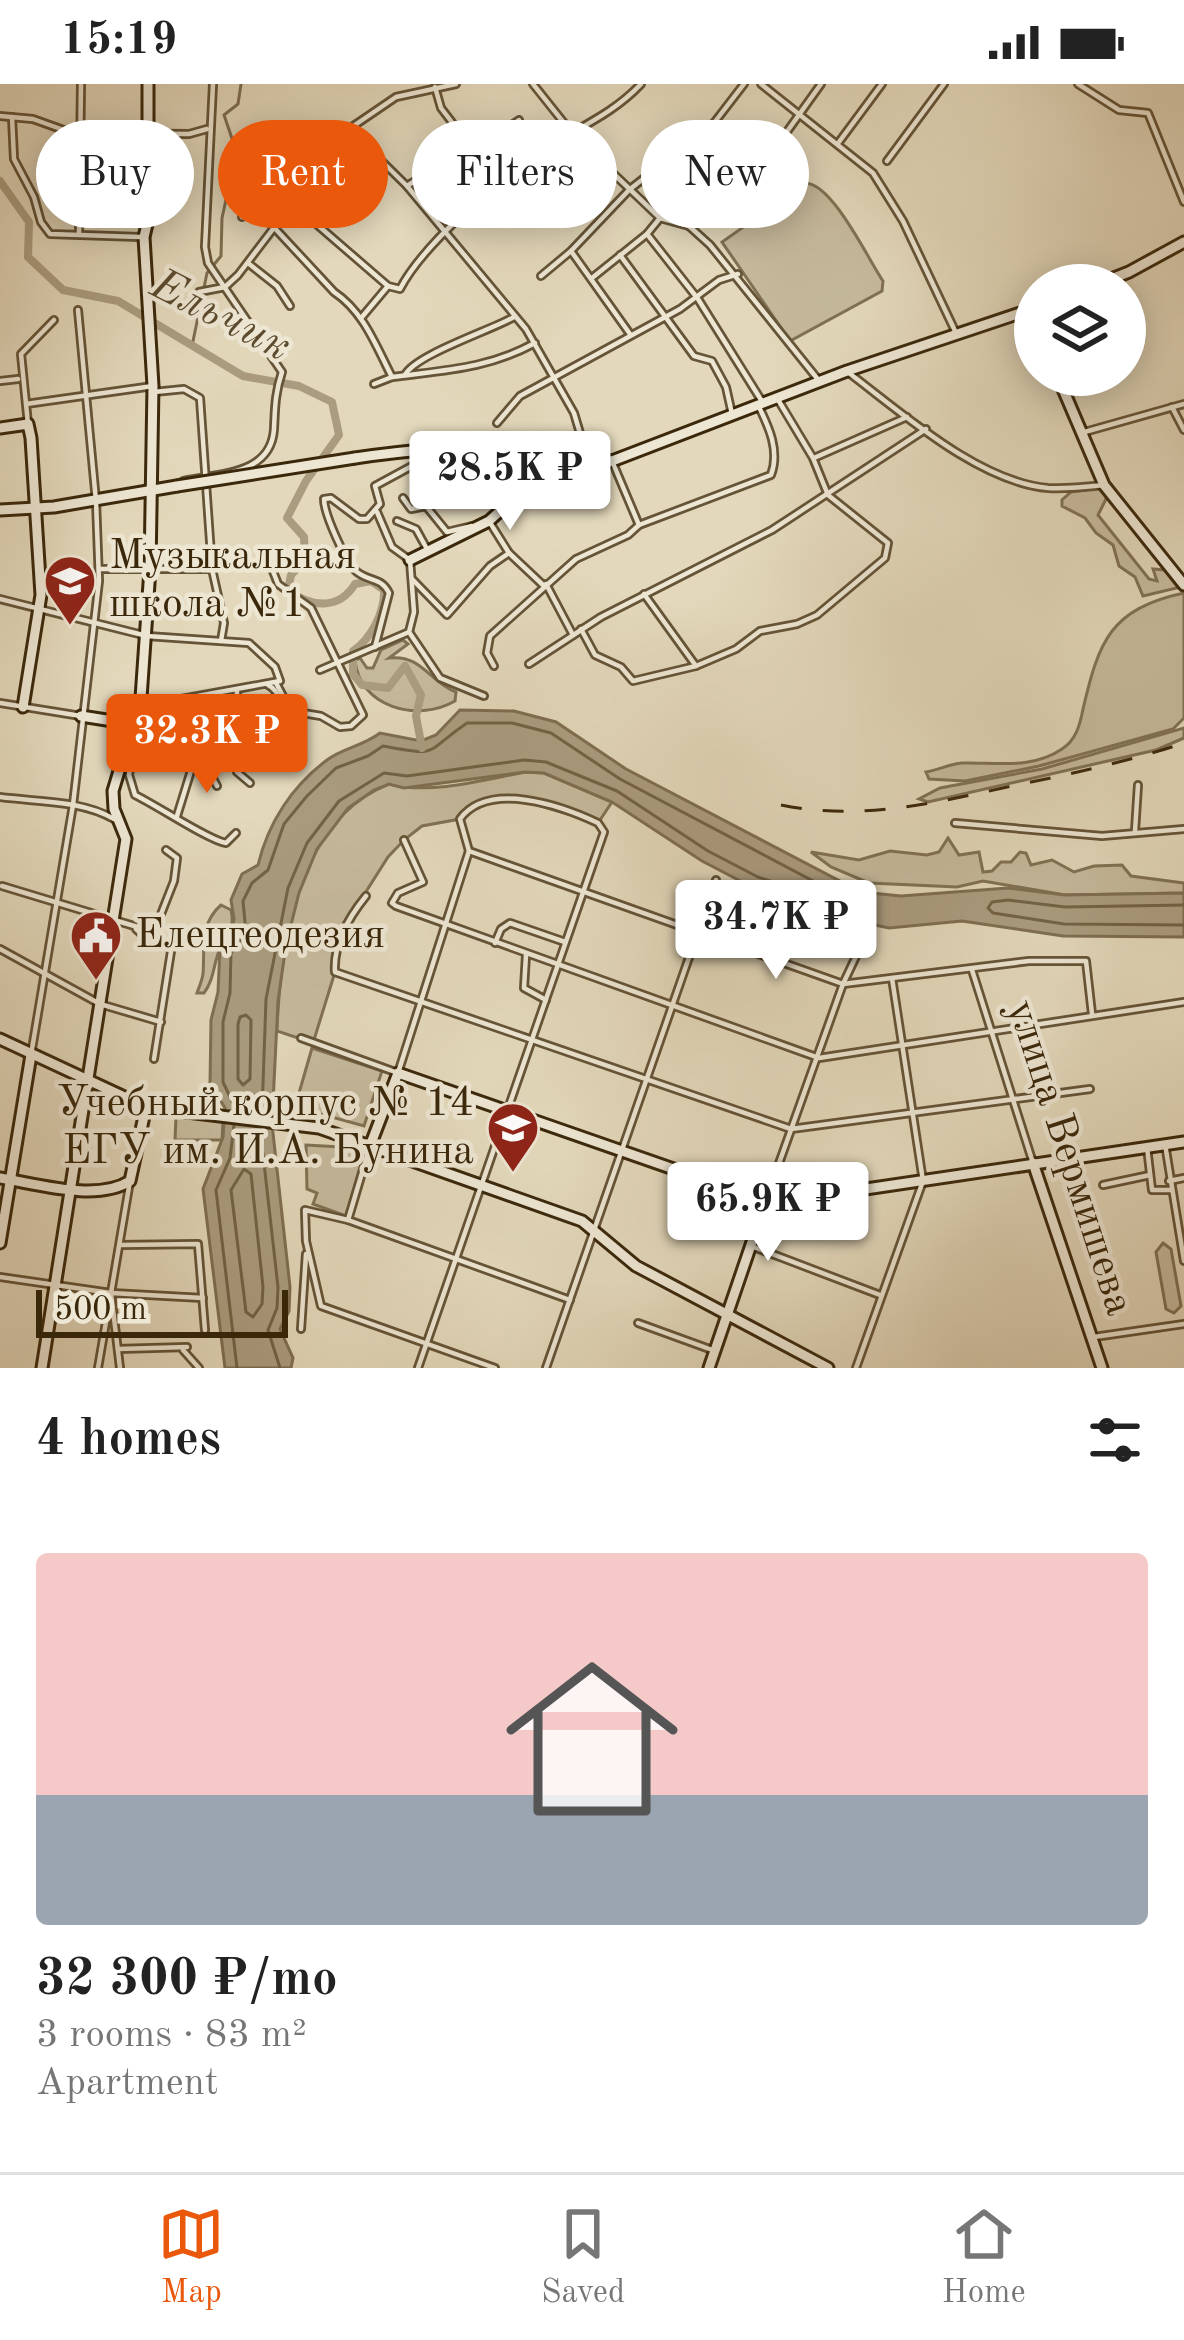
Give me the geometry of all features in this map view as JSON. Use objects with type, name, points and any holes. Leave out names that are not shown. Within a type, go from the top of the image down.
[{"type":"street","points":[[81,84],[81,120]]},
{"type":"street","points":[[148,84],[148,120]]},
{"type":"street","points":[[153,490],[252,467],[264,457],[272,440],[282,368],[243,318],[208,263],[205,248],[214,84]]},
{"type":"street","points":[[362,120],[396,97],[456,84]]},
{"type":"street","points":[[533,84],[563,120]]},
{"type":"street","points":[[594,120],[623,103],[641,84]]},
{"type":"street","points":[[541,276],[629,190],[714,123],[744,84]]},
{"type":"street","points":[[761,84],[873,173],[903,221],[956,334]]},
{"type":"street","points":[[796,120],[821,84]]},
{"type":"street","points":[[838,143],[882,84]]},
{"type":"street","points":[[887,161],[944,84]]},
{"type":"street","points":[[1078,84],[1119,110],[1148,113],[1184,202]]},
{"type":"street","points":[[435,87],[450,120]]},
{"type":"street","points":[[0,116],[36,123]]},
{"type":"street","points":[[12,117],[14,159],[50,235],[144,237]]},
{"type":"street","points":[[194,133],[209,129]]},
{"type":"street","points":[[388,168],[535,343],[581,435],[580,449],[589,463],[584,473]]},
{"type":"street","points":[[617,178],[641,201]]},
{"type":"street","points":[[406,186],[412,182]]},
{"type":"street","points":[[79,228],[79,234]]},
{"type":"street","points":[[98,810],[113,790],[131,734],[147,636],[153,389],[146,228]]},
{"type":"street","points":[[199,292],[225,287],[273,228],[362,317],[392,377]]},
{"type":"street","points":[[321,228],[388,286],[400,289],[410,268],[450,228]]},
{"type":"street","points":[[592,278],[652,228]]},
{"type":"street","points":[[690,228],[738,274],[820,382]]},
{"type":"street","points":[[494,666],[487,652],[490,636],[576,559],[638,526],[770,475],[775,468],[774,436],[761,404],[698,299],[647,234]]},
{"type":"street","points":[[1144,264],[1184,242]]},
{"type":"street","points":[[571,251],[630,334]]},
{"type":"street","points":[[620,255],[694,356],[712,361],[733,414]]},
{"type":"street","points":[[248,263],[277,286],[290,306]]},
{"type":"street","points":[[497,423],[520,395],[667,317],[719,280],[738,274]]},
{"type":"street","points":[[362,317],[388,286]]},
{"type":"street","points":[[0,1243],[5,1178],[32,1054],[73,805],[99,569],[78,310]]},
{"type":"street","points":[[410,560],[499,512],[612,461],[848,371],[1014,315]]},
{"type":"street","points":[[405,375],[420,359],[514,317]]},
{"type":"street","points":[[23,707],[40,610],[36,509],[20,354],[54,320]]},
{"type":"street","points":[[374,384],[392,377],[502,361],[535,343]]},
{"type":"street","points":[[848,371],[971,460],[1045,488],[1104,485]]},
{"type":"street","points":[[0,381],[20,379]]},
{"type":"street","points":[[26,404],[153,389],[184,389],[200,398],[212,569],[224,623],[221,641]]},
{"type":"street","points":[[1066,396],[1104,485],[1184,585]]},
{"type":"street","points":[[581,629],[596,656],[621,667],[633,680],[696,666],[736,650],[760,631],[797,624],[817,614],[885,558],[888,543],[828,495],[813,458],[777,398]]},
{"type":"street","points":[[1081,433],[1184,404]]},
{"type":"street","points":[[1172,407],[1184,430]]},
{"type":"street","points":[[813,458],[908,417]]},
{"type":"street","points":[[0,428],[28,424]]},
{"type":"street","points":[[529,664],[644,594],[772,530],[926,429]]},
{"type":"street","points":[[0,511],[97,501],[355,458],[454,450],[580,449],[599,460],[612,461]]},
{"type":"street","points":[[403,498],[411,509],[426,506],[457,464],[454,450]]},
{"type":"street","points":[[410,560],[392,547],[377,512],[380,500],[375,486],[423,460],[454,450]]},
{"type":"street","points":[[612,461],[638,526]]},
{"type":"street","points":[[375,647],[389,593],[384,584],[355,571],[325,515],[324,500],[331,498],[362,520],[377,512]]},
{"type":"street","points":[[426,506],[447,532],[483,524]]},
{"type":"street","points":[[397,521],[416,529],[427,549]]},
{"type":"street","points":[[483,524],[545,584],[573,635]]},
{"type":"street","points":[[410,576],[447,615],[490,566],[509,553]]},
{"type":"street","points":[[0,598],[147,636],[249,643],[274,667],[291,711],[321,716],[340,727],[351,726],[363,715],[362,708],[311,608],[278,584],[267,556]]},
{"type":"street","points":[[410,560],[414,612],[410,632],[440,678],[484,695]]},
{"type":"street","points":[[99,569],[212,569]]},
{"type":"street","points":[[644,594],[696,666]]},
{"type":"street","points":[[320,670],[410,632]]},
{"type":"street","points":[[138,707],[278,682]]},
{"type":"street","points":[[267,685],[277,692],[285,721],[287,737],[282,742]]},
{"type":"street","points":[[237,691],[235,764],[250,783]]},
{"type":"street","points":[[0,703],[81,716],[131,734],[164,755],[194,760],[208,768],[217,786]]},
{"type":"street","points":[[131,734],[135,795],[221,843],[236,833]]},
{"type":"street","points":[[177,816],[194,760]]},
{"type":"street","points":[[1135,831],[1138,785]]},
{"type":"street","points":[[42,1368],[126,839],[114,809],[113,790]]},
{"type":"street","points":[[0,797],[98,810],[123,827]]},
{"type":"street","points":[[348,1220],[469,851],[460,819],[475,805],[514,798],[598,823],[604,832],[418,1368]]},
{"type":"street","points":[[955,823],[1102,836],[1184,829]]},
{"type":"street","points":[[404,840],[423,882],[398,893],[392,903],[819,1058],[1184,1002]]},
{"type":"street","points":[[2,886],[154,932],[174,881],[177,858],[166,850]]},
{"type":"street","points":[[469,851],[843,984],[1028,961],[1086,961],[1092,1016]]},
{"type":"street","points":[[546,1368],[716,880]]},
{"type":"street","points":[[366,896],[350,917],[334,959],[335,971],[791,1129],[1090,1089]]},
{"type":"street","points":[[495,943],[510,923],[566,943]]},
{"type":"street","points":[[134,927],[147,939],[172,945],[154,1059]]},
{"type":"street","points":[[0,950],[100,1004],[161,1022]]},
{"type":"street","points":[[709,1368],[843,984],[860,950]]},
{"type":"street","points":[[526,955],[524,988],[546,1000]]},
{"type":"street","name":"улица Вермишева","points":[[972,970],[1102,1368]]},
{"type":"street","points":[[856,1368],[923,1181],[892,978]]},
{"type":"street","points":[[301,1038],[766,1201],[1184,1142]]},
{"type":"street","points":[[0,1039],[146,1107],[297,1124],[594,1228],[636,1266],[828,1368]]},
{"type":"street","points":[[98,1368],[146,1107]]},
{"type":"street","points":[[1165,1144],[1184,1261]]},
{"type":"street","points":[[1147,1147],[1152,1190],[1171,1190]]},
{"type":"street","points":[[1103,1185],[1150,1175]]},
{"type":"street","points":[[5,1178],[100,1190],[118,1188],[130,1180]]},
{"type":"street","points":[[1169,1181],[1184,1178]]},
{"type":"street","points":[[495,1368],[321,1306],[305,1210],[348,1220],[570,1300]]},
{"type":"street","points":[[119,1245],[198,1244],[205,1330]]},
{"type":"street","points":[[751,1246],[880,1295]]},
{"type":"street","points":[[301,1329],[308,1248]]},
{"type":"street","points":[[0,1276],[111,1293],[203,1298]]},
{"type":"street","points":[[111,1293],[120,1368]]},
{"type":"street","points":[[638,1322],[715,1351]]},
{"type":"street","points":[[1094,1337],[1184,1324]]},
{"type":"street","points":[[118,1349],[183,1347],[199,1368]]},
{"type":"shaded area","points":[[809,184],[838,209],[883,281],[882,291],[790,341],[722,242],[742,228],[809,228]]},
{"type":"shaded area","points":[[1101,488],[1107,497],[1098,515],[1149,579],[1157,581],[1153,569],[1165,570],[1181,587],[1143,596],[1135,577],[1119,566],[1113,545],[1085,518],[1062,506],[1071,492]]},
{"type":"shaded area","points":[[1184,593],[1184,718],[1173,729],[1039,766],[965,781],[929,779],[926,772],[953,765],[1026,762],[1062,749],[1077,732],[1095,664],[1112,632],[1139,608]]},
{"type":"shaded area","points":[[403,640],[408,644],[389,658],[418,664],[456,692],[455,701],[408,710],[378,699],[367,689],[355,660],[360,658],[367,668],[373,668],[381,650]]},
{"type":"shaded area","points":[[1184,728],[1184,738],[1156,750],[928,802],[919,799],[940,788],[1042,769]]},
{"type":"shaded area","points":[[544,773],[612,802],[598,823],[514,798],[475,805],[460,819],[422,826],[388,857],[350,917],[313,1043],[277,1031],[289,925],[314,855],[333,826],[358,801],[389,784],[439,787]]},
{"type":"shaded area","points":[[948,838],[959,855],[979,852],[983,872],[1011,862],[1020,852],[1026,853],[1031,865],[1052,860],[1074,872],[1122,865],[1131,876],[1184,883],[1184,893],[1065,895],[983,881],[957,887],[869,883],[831,867],[811,852],[859,860],[890,851],[927,855],[939,852]]},
{"type":"shaded area","points":[[221,905],[231,910],[231,926],[208,987],[197,993],[206,929]]},
{"type":"shaded area","points":[[312,1048],[382,1071],[364,1126],[295,1107]]},
{"type":"shaded area","points":[[176,1116],[223,1121],[222,1140],[175,1140]]},
{"type":"shaded area","points":[[306,1145],[358,1148],[365,1154],[346,1216],[313,1204],[317,1193],[307,1189]]},
{"type":"shaded area","points":[[1163,1243],[1171,1249],[1181,1306],[1174,1313],[1166,1309],[1156,1252]]},
{"type":"water","points":[[460,710],[514,711],[556,722],[626,769],[861,892],[901,896],[1008,888],[1065,895],[1184,893],[1184,937],[1063,936],[962,921],[889,928],[842,918],[754,888],[702,861],[612,802],[544,773],[404,788],[389,784],[374,790],[348,808],[317,849],[299,893],[286,945],[278,1001],[272,1124],[290,1287],[289,1311],[280,1329],[293,1358],[291,1368],[225,1368],[203,1189],[223,1137],[225,1108],[210,1084],[211,1020],[220,947],[234,919],[231,900],[242,874],[258,865],[283,806],[314,770],[380,733],[421,741],[436,735]]},
{"type":"waterway","points":[[192,346],[207,273],[221,256],[222,218],[240,162],[224,115],[238,104],[241,84]]},
{"type":"waterway","name":"Ельчик","points":[[0,181],[29,222],[28,257],[63,290],[118,301],[243,376],[299,386],[332,402],[339,435],[287,518],[304,537],[305,560],[291,575],[288,590],[324,604],[341,598],[355,584],[371,581],[384,590],[376,624],[353,651],[353,674],[362,685],[388,688],[405,666],[421,695],[416,716],[422,748]]},
{"type":"railway","points":[[781,805],[869,811],[926,804],[1184,743]]},
{"type":"place","name":"Музыкальная школа №1","points":[[70,627]]},
{"type":"place","name":"Елецгеодезия","points":[[96,982]]},
{"type":"place","name":"Учебный корпус № 14 ЕГУ им. И.А. Бунина","points":[[513,1174]]}]
